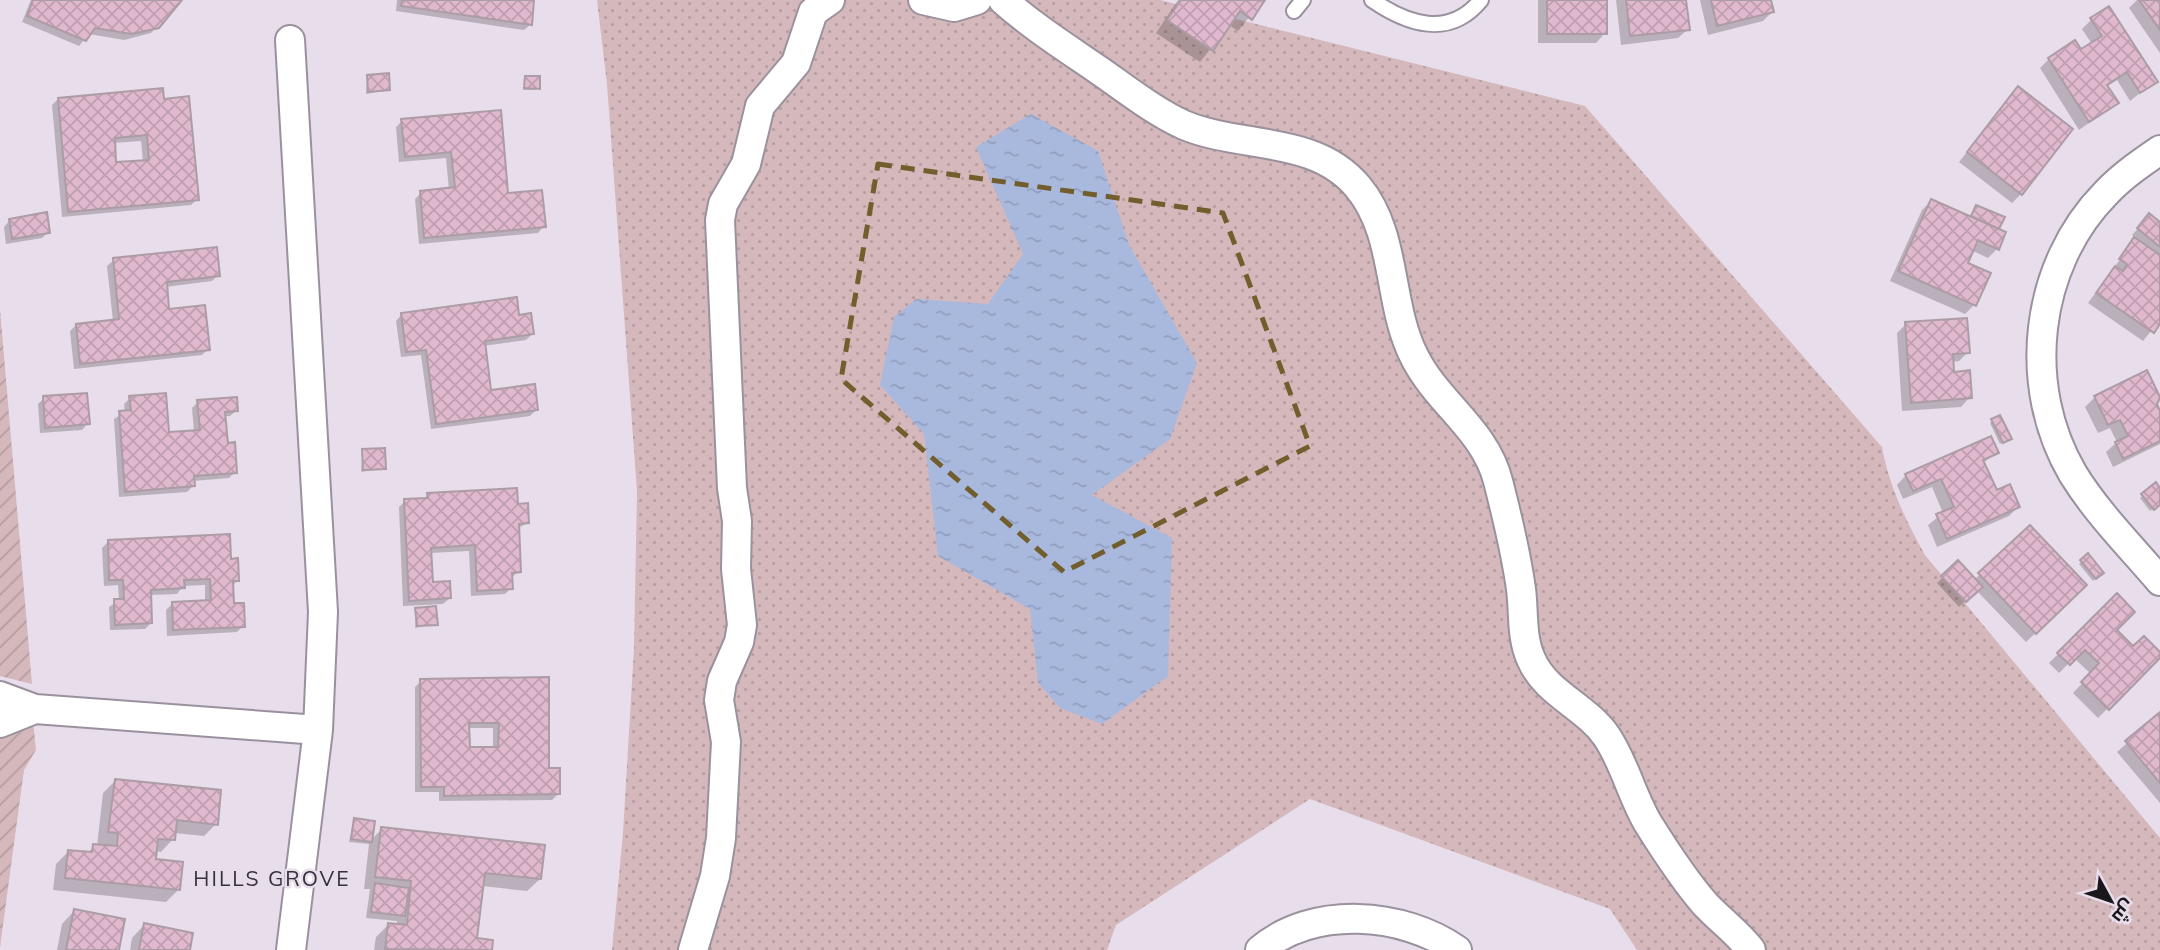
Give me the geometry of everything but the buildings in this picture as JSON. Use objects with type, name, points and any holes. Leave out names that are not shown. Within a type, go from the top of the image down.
[{"type":"street","points":[[693,950],[715,876],[721,838],[726,742],[719,700],[722,681],[739,642],[742,625],[736,569],[738,533],[732,488],[720,219],[723,204],[746,164],[761,106],[796,63],[813,12],[830,0]]},
{"type":"street","points":[[923,0],[954,7],[977,0]]},
{"type":"street","points":[[1003,0],[1035,27],[1168,117],[1210,134],[1276,145],[1319,158],[1347,176],[1359,188],[1368,202],[1384,242],[1399,312],[1414,358],[1436,390],[1473,430],[1497,477],[1519,576],[1525,639],[1536,670],[1546,683],[1594,721],[1607,737],[1648,824],[1689,884],[1751,950]]},
{"type":"street","points":[[290,40],[323,612],[318,730],[291,950]]},
{"type":"street","points":[[2160,150],[2105,193],[2081,223],[2063,256],[2050,291],[2042,328],[2041,366],[2046,403],[2057,439],[2073,473],[2094,504],[2160,581]]},
{"type":"street","points":[[0,696],[35,709],[318,730]]},
{"type":"street","points":[[0,723],[35,709]]},
{"type":"street","points":[[1260,950],[1295,929],[1361,919],[1410,927],[1457,950]]},
{"type":"lane","points":[[1372,0],[1404,20],[1434,25],[1452,22],[1467,14],[1481,0]]},
{"type":"highlighted area","points":[[878,164],[1223,213],[1310,446],[1064,572],[841,379]]},
{"type":"shaded area","points":[[597,0],[1160,0],[1585,106],[1882,447],[1899,503],[1925,555],[2160,838],[2160,950],[1637,950],[1610,909],[1310,799],[1116,925],[1107,950],[612,950],[623,833],[634,648],[637,491],[607,84]]},
{"type":"shaded area","points":[[0,309],[32,684],[0,676]]},
{"type":"shaded area","points":[[32,711],[36,750],[24,770],[0,947],[0,719]]},
{"type":"water","points":[[1031,114],[1098,151],[1129,245],[1197,363],[1170,439],[1092,495],[1172,538],[1168,676],[1102,724],[1060,708],[1038,683],[1030,609],[938,556],[924,434],[880,385],[894,317],[916,299],[988,304],[1023,254],[976,147]]},
{"type":"district","name":"HILLS GROVE","points":[[272,878]]}]
